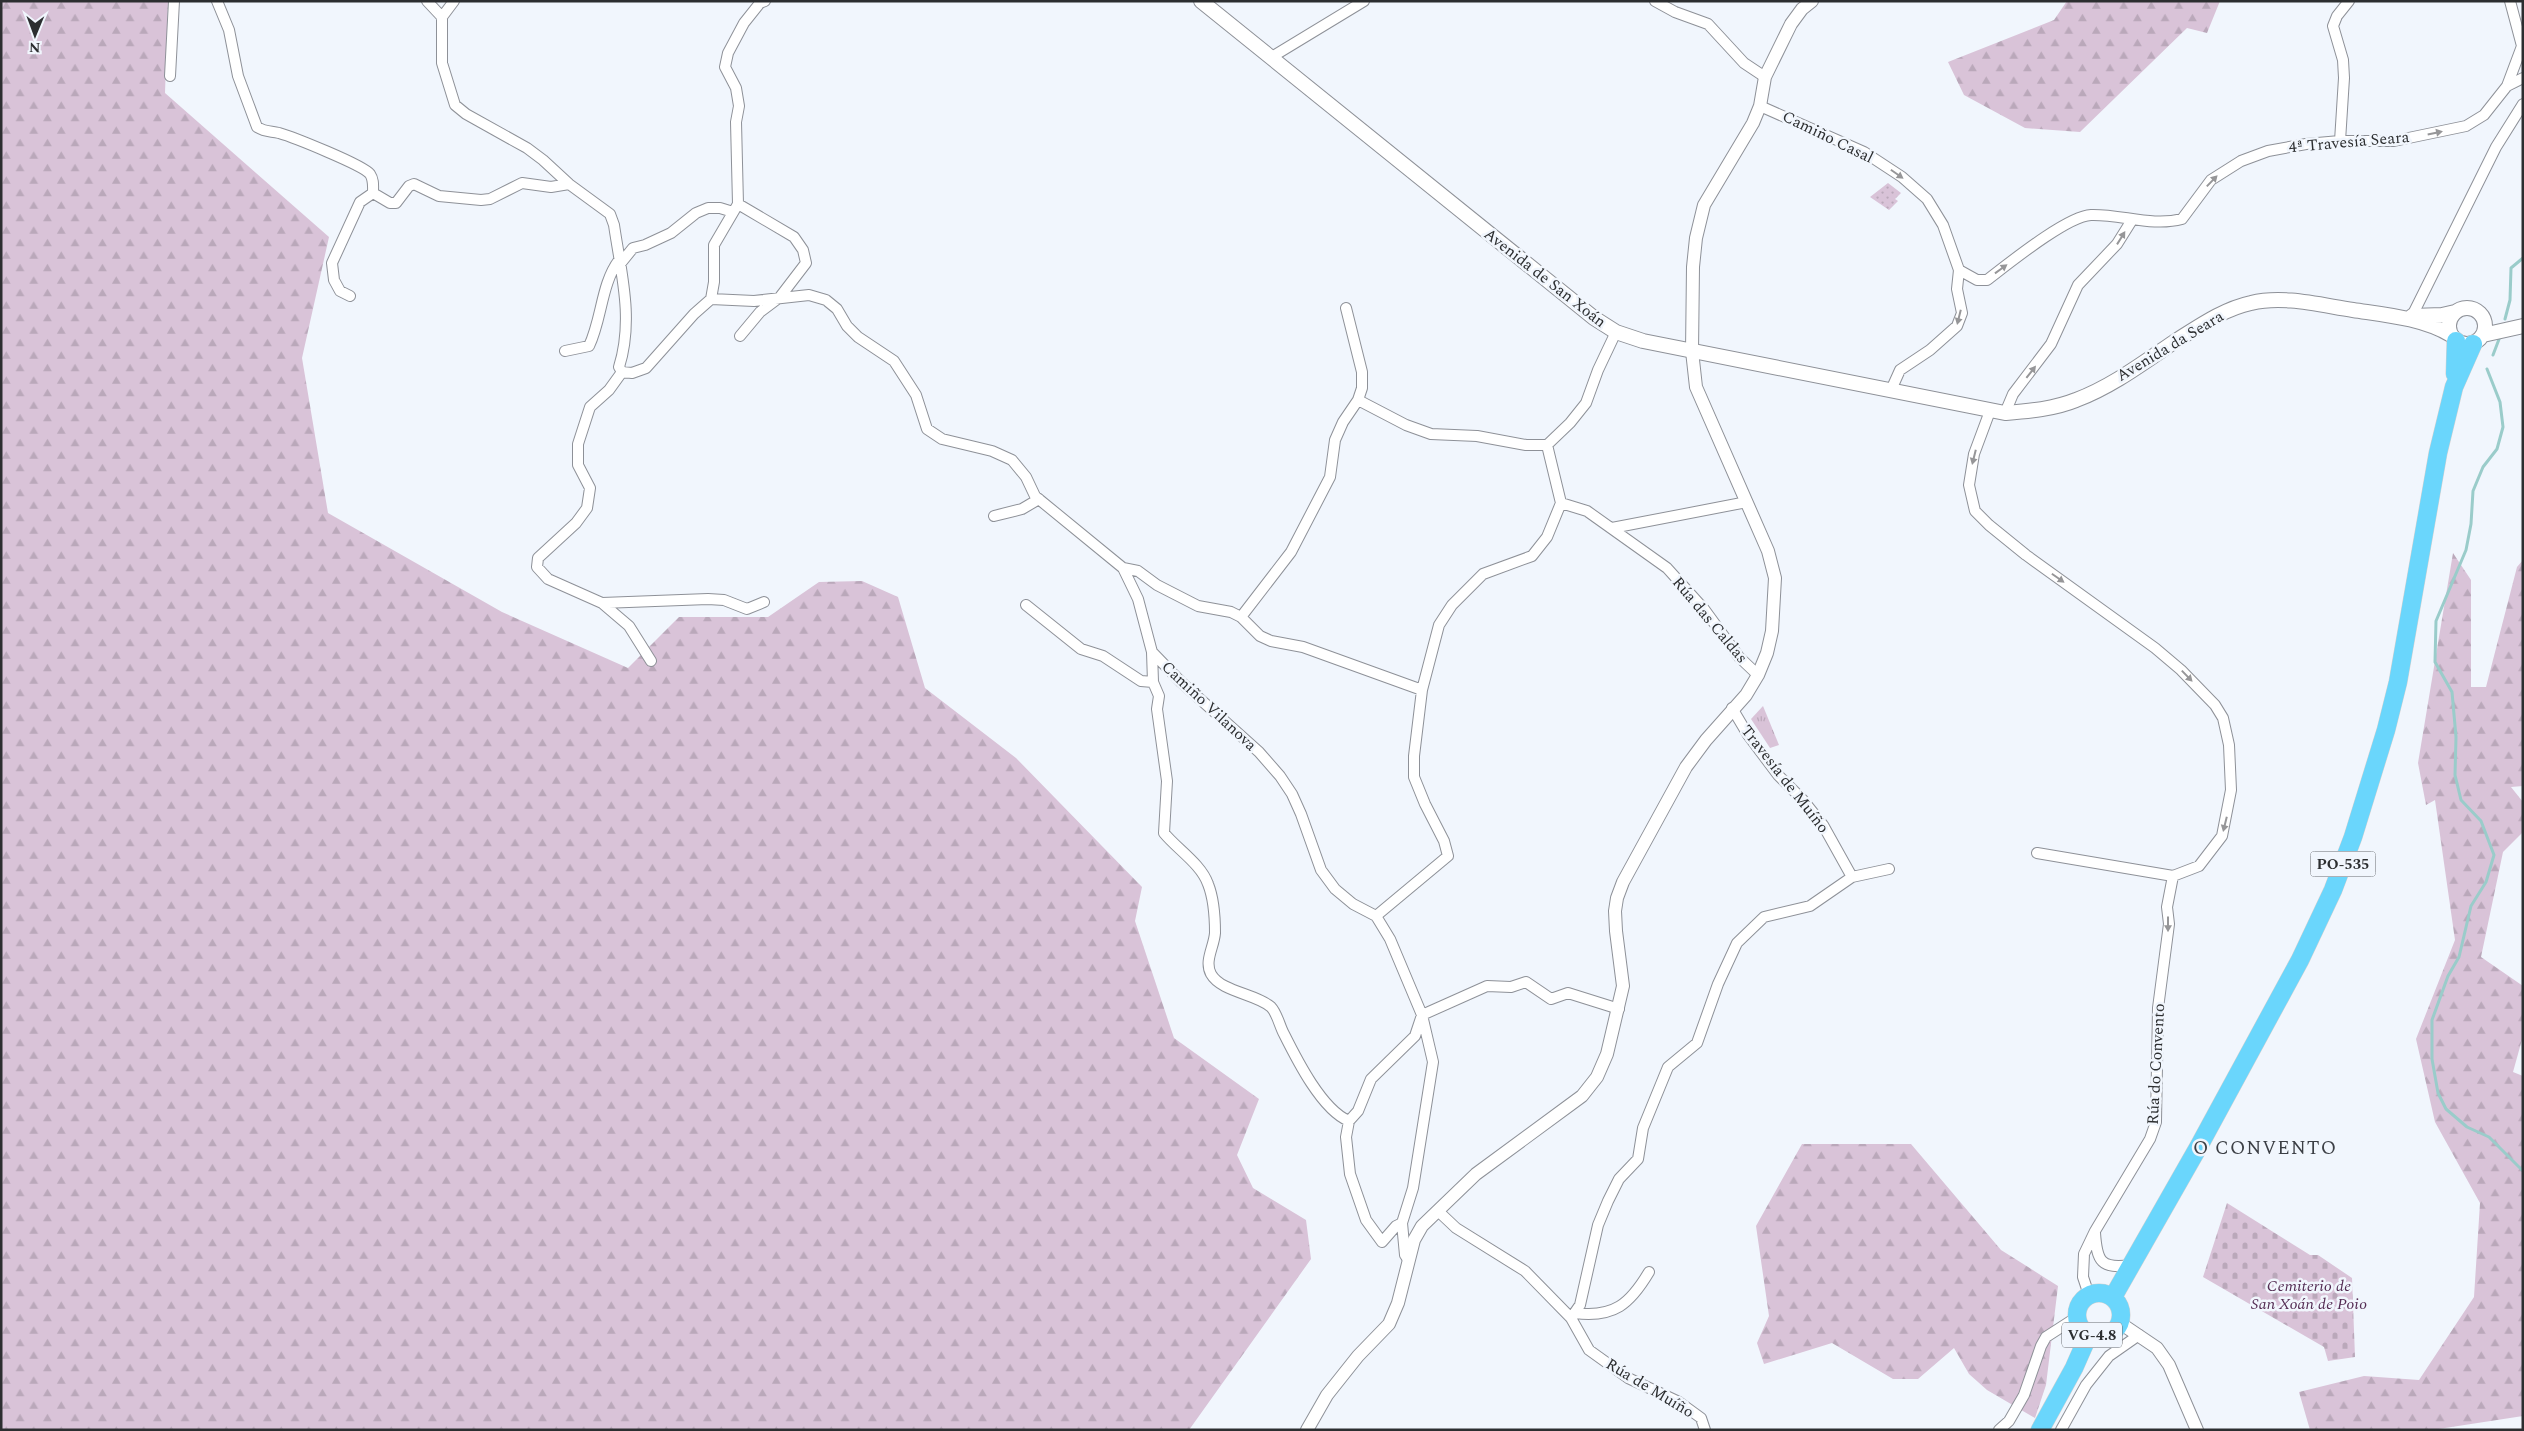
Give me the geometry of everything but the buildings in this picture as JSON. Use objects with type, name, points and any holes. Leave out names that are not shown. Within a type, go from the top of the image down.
[{"type":"highway","name":"PO-535","points":[[2112,1297],[2300,960],[2333,890],[2353,837],[2384,739],[2398,682],[2438,453],[2466,339]]},
{"type":"highway","points":[[2089,1296],[2101,1293],[2112,1297]]},
{"type":"highway","name":"VG-4.8","points":[[2089,1296],[2080,1304],[2077,1317],[2083,1330],[2096,1337],[2110,1334],[2120,1323],[2120,1307],[2112,1297]]},
{"type":"highway","name":"VG-4.8","points":[[2040,1430],[2074,1368],[2089,1334]]},
{"type":"main road","name":"Avenida de San Xoán","points":[[1200,1],[1594,318],[1616,332],[1692,351],[1990,411]]},
{"type":"main road","name":"Avenida da Seara","points":[[1990,411],[2006,413],[2038,410],[2077,400],[2134,368],[2224,312],[2250,303],[2281,301],[2384,315],[2432,326],[2466,339]]},
{"type":"main road","points":[[2466,339],[2448,325],[2456,312],[2464,308],[2473,308],[2480,313],[2485,321]]},
{"type":"main road","name":"Avenida da Seara","points":[[2384,315],[2442,315],[2456,312]]},
{"type":"main road","points":[[2485,321],[2521,326]]},
{"type":"main road","points":[[2466,339],[2485,321]]},
{"type":"main road","points":[[2466,339],[2521,326]]},
{"type":"street","points":[[170,76],[174,1]]},
{"type":"street","points":[[217,1],[229,30],[238,76],[257,127],[264,132],[279,133],[369,172],[373,181],[374,193]]},
{"type":"street","points":[[427,1],[442,17]]},
{"type":"street","points":[[454,1],[442,17],[442,63],[456,105],[466,114],[527,148],[569,184],[610,214],[614,225],[626,301],[626,342],[619,367],[622,372]]},
{"type":"street","points":[[1270,58],[1364,1]]},
{"type":"street","points":[[1655,1],[1675,12],[1708,24],[1744,63],[1765,76]]},
{"type":"street","points":[[1307,1430],[1327,1395],[1358,1356],[1389,1324],[1398,1303],[1414,1240],[1422,1226],[1476,1174],[1582,1096],[1597,1077],[1607,1054],[1623,986],[1615,911],[1623,882],[1686,767],[1732,708],[1746,695],[1758,675],[1772,631],[1775,578],[1768,551],[1696,387],[1692,351],[1693,267],[1696,238],[1704,205],[1750,129],[1760,106],[1765,76],[1791,24],[1802,9],[1812,1]]},
{"type":"street","points":[[2340,141],[2344,78],[2343,60],[2333,26],[2337,16],[2349,1]]},
{"type":"street","points":[[2507,86],[2522,46],[2510,1]]},
{"type":"street","points":[[622,372],[632,373],[646,368],[694,314],[711,299],[714,282],[714,245],[735,208],[736,122],[739,106],[736,88],[725,66],[728,53],[744,23],[762,2]]},
{"type":"street","name":"4ª Travesía Seara","points":[[2132,220],[2182,219],[2212,180],[2241,161],[2268,151],[2340,141],[2394,141],[2466,126],[2484,115],[2507,86],[2523,78]]},
{"type":"street","points":[[2412,316],[2496,147],[2523,104]]},
{"type":"street","name":"Camiño Casal","points":[[1760,106],[1864,152],[1902,177],[1927,199],[1943,225],[1959,270],[1958,289],[1962,313],[1957,326],[1930,350],[1900,370],[1891,390]]},
{"type":"street","points":[[374,193],[390,203],[396,203],[409,186],[414,184],[439,196],[490,200],[522,183],[551,188],[569,184]]},
{"type":"street","points":[[350,296],[340,291],[334,280],[332,262],[360,202],[374,193]]},
{"type":"street","points":[[565,351],[589,346],[597,329],[612,270],[633,248],[645,245],[671,233],[696,213],[714,208],[735,208],[794,237],[803,250],[806,263],[780,297],[760,312],[740,336]]},
{"type":"street","points":[[1959,270],[1978,280],[1987,280],[2069,223],[2089,215],[2132,220],[2117,244],[2078,285],[2051,344],[2013,394],[2006,413]]},
{"type":"street","points":[[711,299],[754,301],[809,295],[826,300],[837,309],[847,326],[858,337],[894,361],[916,395],[927,429],[942,439],[992,451],[1012,460],[1026,476],[1035,496],[1039,500],[1022,509],[994,516]]},
{"type":"street","points":[[1241,617],[1291,552],[1330,477],[1335,440],[1343,422],[1358,400],[1362,388],[1362,372],[1346,308]]},
{"type":"street","points":[[1358,400],[1406,425],[1431,434],[1477,436],[1526,445],[1547,445],[1570,423],[1586,403],[1598,370],[1616,332]]},
{"type":"street","points":[[622,372],[609,390],[590,407],[578,444],[578,464],[590,488],[587,508],[576,523],[538,558],[537,567],[548,579],[602,604],[629,626],[651,662]]},
{"type":"street","points":[[1990,411],[1974,454],[1969,485],[1975,511],[2026,555],[2155,648],[2208,698],[2223,718],[2229,746],[2231,790],[2222,836],[2199,866],[2173,876],[2037,853]]},
{"type":"street","points":[[1409,1260],[1405,1255],[1402,1223],[1413,1188],[1433,1062],[1422,1015],[1390,939],[1376,916],[1448,856],[1444,841],[1414,777],[1414,756],[1422,690],[1439,625],[1452,605],[1483,574],[1532,556],[1548,537],[1561,503],[1547,445]]},
{"type":"street","name":"Camiño Vilanova","points":[[1039,500],[1123,568],[1138,599],[1152,652],[1181,682],[1259,752],[1280,776],[1302,814],[1321,870],[1334,889],[1376,916]]},
{"type":"street","points":[[1612,528],[1747,502]]},
{"type":"street","name":"Rúa das Caldas","points":[[1561,503],[1587,511],[1667,568],[1704,609],[1739,656],[1758,675]]},
{"type":"street","points":[[1123,568],[1138,571],[1157,585],[1198,606],[1226,610],[1241,617],[1260,636],[1303,647],[1422,690]]},
{"type":"street","points":[[602,604],[708,599],[729,602],[747,609],[764,602]]},
{"type":"street","points":[[1026,605],[1081,649],[1103,656],[1140,681],[1153,682]]},
{"type":"street","points":[[1152,652],[1153,682],[1159,696],[1158,709],[1167,781],[1164,833],[1203,874],[1208,884],[1213,908],[1215,935],[1208,962],[1210,974],[1218,982],[1271,1007],[1306,1074],[1339,1117],[1349,1121]]},
{"type":"street","name":"Travesía de Muíño","points":[[1732,708],[1748,735],[1778,775],[1803,800],[1823,825],[1852,877]]},
{"type":"street","points":[[1573,1315],[1580,1305],[1598,1225],[1608,1200],[1619,1179],[1638,1159],[1643,1128],[1668,1067],[1697,1043],[1718,984],[1737,943],[1764,917],[1810,906],[1852,877],[1889,869]]},
{"type":"street","name":"Rúa do Convento","points":[[2089,1296],[2082,1267],[2084,1254],[2095,1231],[2153,1130],[2157,1110],[2158,1008],[2169,924],[2167,907],[2173,876]]},
{"type":"street","points":[[1402,1223],[1396,1226],[1382,1242],[1366,1220],[1350,1174],[1347,1155],[1349,1121],[1358,1111],[1371,1079],[1415,1036],[1422,1015],[1487,986],[1511,987],[1526,982],[1550,999],[1568,993],[1619,1009]]},
{"type":"street","name":"Rúa de Muíño","points":[[1438,1211],[1456,1228],[1524,1271],[1573,1315],[1589,1350],[1628,1378],[1679,1402],[1700,1418],[1705,1430]]},
{"type":"street","points":[[2095,1231],[2097,1256],[2102,1262],[2116,1267],[2131,1266]]},
{"type":"street","points":[[1573,1315],[1608,1312],[1625,1304],[1636,1295],[1649,1272]]},
{"type":"street","points":[[1999,1430],[2009,1421],[2024,1395],[2046,1337],[2077,1317]]},
{"type":"street","points":[[2120,1323],[2157,1348],[2169,1365],[2197,1430]]},
{"type":"street","points":[[2062,1430],[2086,1385],[2109,1356],[2139,1335]]},
{"type":"green space","points":[[1,1],[168,1],[165,93],[329,237],[302,358],[328,513],[502,612],[628,668],[679,617],[768,617],[819,582],[862,581],[898,597],[925,688],[1016,758],[1142,887],[1135,921],[1174,1038],[1259,1099],[1237,1155],[1253,1188],[1306,1220],[1311,1259],[1189,1430],[1,1430]]},
{"type":"green space","points":[[2067,1],[2220,1],[2207,33],[2187,28],[2080,132],[2025,128],[1964,95],[1948,62],[2054,20]]},
{"type":"green space","points":[[1888,183],[1901,193],[1895,199],[1898,201],[1889,210],[1870,197]]},
{"type":"green space","points":[[2453,553],[2471,580],[2471,687],[2486,687],[2517,567],[2523,560],[2523,786],[2511,787],[2523,802],[2523,832],[2503,852],[2481,957],[2523,986],[2523,1036],[2513,1072],[2523,1076],[2523,1416],[2432,1430],[2310,1430],[2299,1392],[2364,1376],[2419,1380],[2474,1297],[2480,1203],[2435,1122],[2416,1039],[2455,940],[2435,800],[2426,805],[2418,763]]},
{"type":"green space","points":[[1763,706],[1779,745],[1770,748],[1751,719]]},
{"type":"green space","points":[[1802,1144],[1911,1144],[2001,1250],[2058,1286],[2046,1385],[2035,1418],[1987,1390],[1969,1374],[1954,1348],[1918,1379],[1893,1379],[1832,1343],[1764,1364],[1757,1343],[1769,1316],[1756,1226]]},
{"type":"green space","name":"Cemiterio de San Xoán de Poio","points":[[2227,1203],[2310,1255],[2318,1255],[2352,1278],[2355,1357],[2328,1361],[2324,1347],[2203,1277]]},
{"type":"waterway","points":[[2505,319],[2510,300],[2511,268],[2523,258]]},
{"type":"waterway","points":[[2493,355],[2501,334]]},
{"type":"waterway","points":[[2487,369],[2500,402],[2503,427],[2497,449],[2483,467],[2473,491],[2471,524],[2466,550],[2436,621],[2435,662],[2452,692],[2456,737],[2455,775],[2461,800],[2481,821],[2494,855],[2486,882],[2471,906],[2459,957],[2448,976],[2432,1020],[2432,1059],[2438,1093],[2446,1109],[2467,1127],[2489,1137],[2523,1171]]},
{"type":"district","name":"O CONVENTO","points":[[2265,1148]]}]
